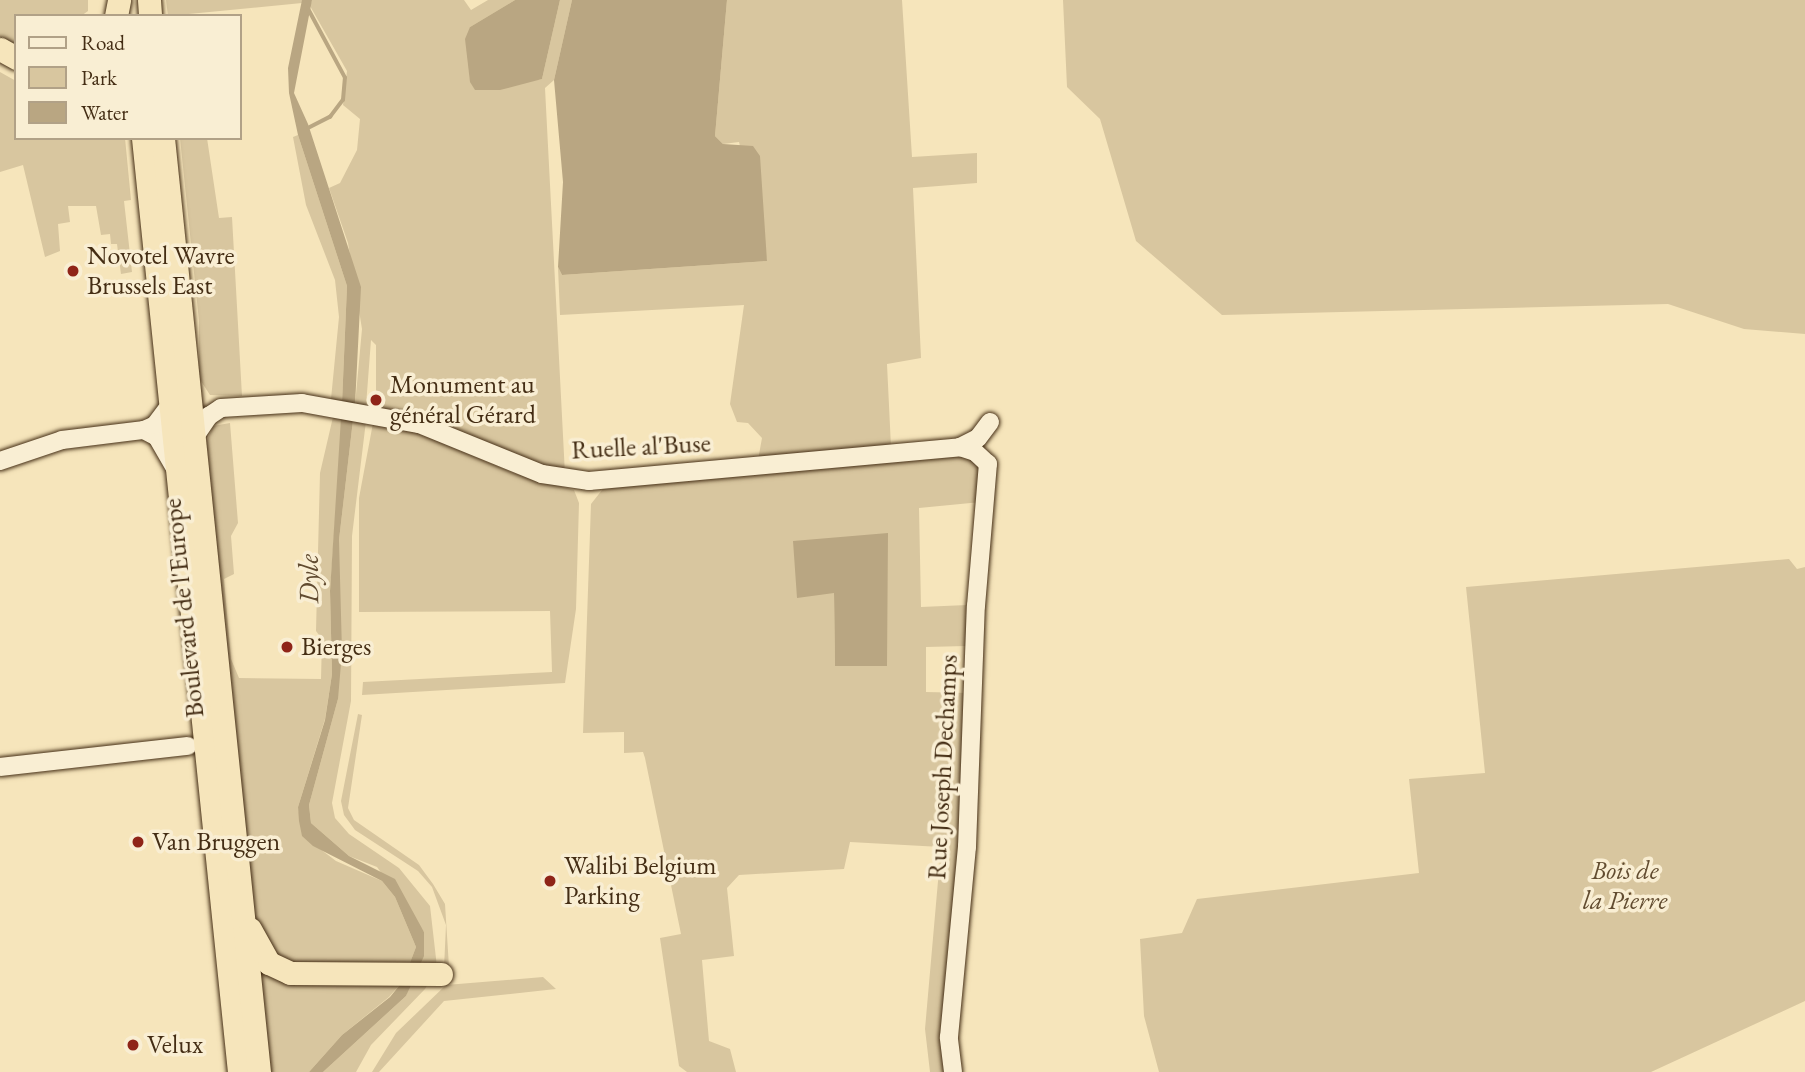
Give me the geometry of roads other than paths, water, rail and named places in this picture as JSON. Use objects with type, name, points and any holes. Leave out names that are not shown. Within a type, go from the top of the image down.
[{"type":"highway","name":"Boulevard de l'Europe","points":[[143,140],[239,1072]]},
{"type":"highway","name":"Boulevard de l'Europe","points":[[163,140],[260,1072]]},
{"type":"highway","points":[[244,921],[254,933],[258,949],[282,971],[434,974]]},
{"type":"street","points":[[187,371],[205,401],[221,408]]},
{"type":"street","name":"Ruelle al'Buse","points":[[221,408],[287,402],[419,424],[542,474],[589,481],[960,447]]},
{"type":"street","points":[[0,461],[62,440],[144,430],[156,425],[170,405]]},
{"type":"street","points":[[194,439],[209,415],[221,408]]},
{"type":"street","points":[[960,447],[978,438],[990,422]]},
{"type":"street","points":[[144,430],[157,438],[177,472]]},
{"type":"street","name":"Rue Joseph Dechamps","points":[[953,1072],[949,1037],[967,847],[976,606],[988,464],[975,452],[960,447]]},
{"type":"street","points":[[0,767],[188,746]]},
{"type":"water","points":[[302,0],[312,0],[294,93],[308,124],[361,287],[355,405],[342,403],[347,286],[298,135],[289,93],[288,68]]},
{"type":"water","points":[[515,0],[560,0],[542,79],[500,90],[475,90],[470,82],[465,39],[470,27]]},
{"type":"water","points":[[572,0],[727,0],[715,136],[723,144],[753,146],[760,156],[767,261],[562,275],[558,267],[563,182],[554,80]]},
{"type":"water","points":[[341,418],[353,420],[339,540],[342,652],[338,699],[309,805],[311,823],[349,856],[395,879],[424,932],[424,956],[406,996],[323,1072],[309,1072],[342,1035],[390,997],[403,981],[416,947],[395,897],[382,881],[313,846],[302,836],[299,821],[298,807],[325,720],[332,674],[330,591]]},
{"type":"water","points":[[888,533],[887,666],[835,666],[834,593],[797,598],[793,541]]},
{"type":"waterway","points":[[308,9],[345,78],[343,100],[330,117],[308,128]]},
{"type":"place","name":"Novotel Wavre Brussels East","points":[[73,271]]},
{"type":"place","name":"Monument au général Gérard","points":[[376,400]]},
{"type":"place","name":"Bierges","points":[[287,647]]},
{"type":"place","name":"Van Bruggen","points":[[138,842]]},
{"type":"place","name":"Walibi Belgium Parking","points":[[550,881]]},
{"type":"place","name":"Velux","points":[[133,1045]]},
{"type":"water label","name":"Dyle","points":[[308,579]]},
{"type":"park label","name":"Bois de la Pierre","points":[[1625,886]]}]
